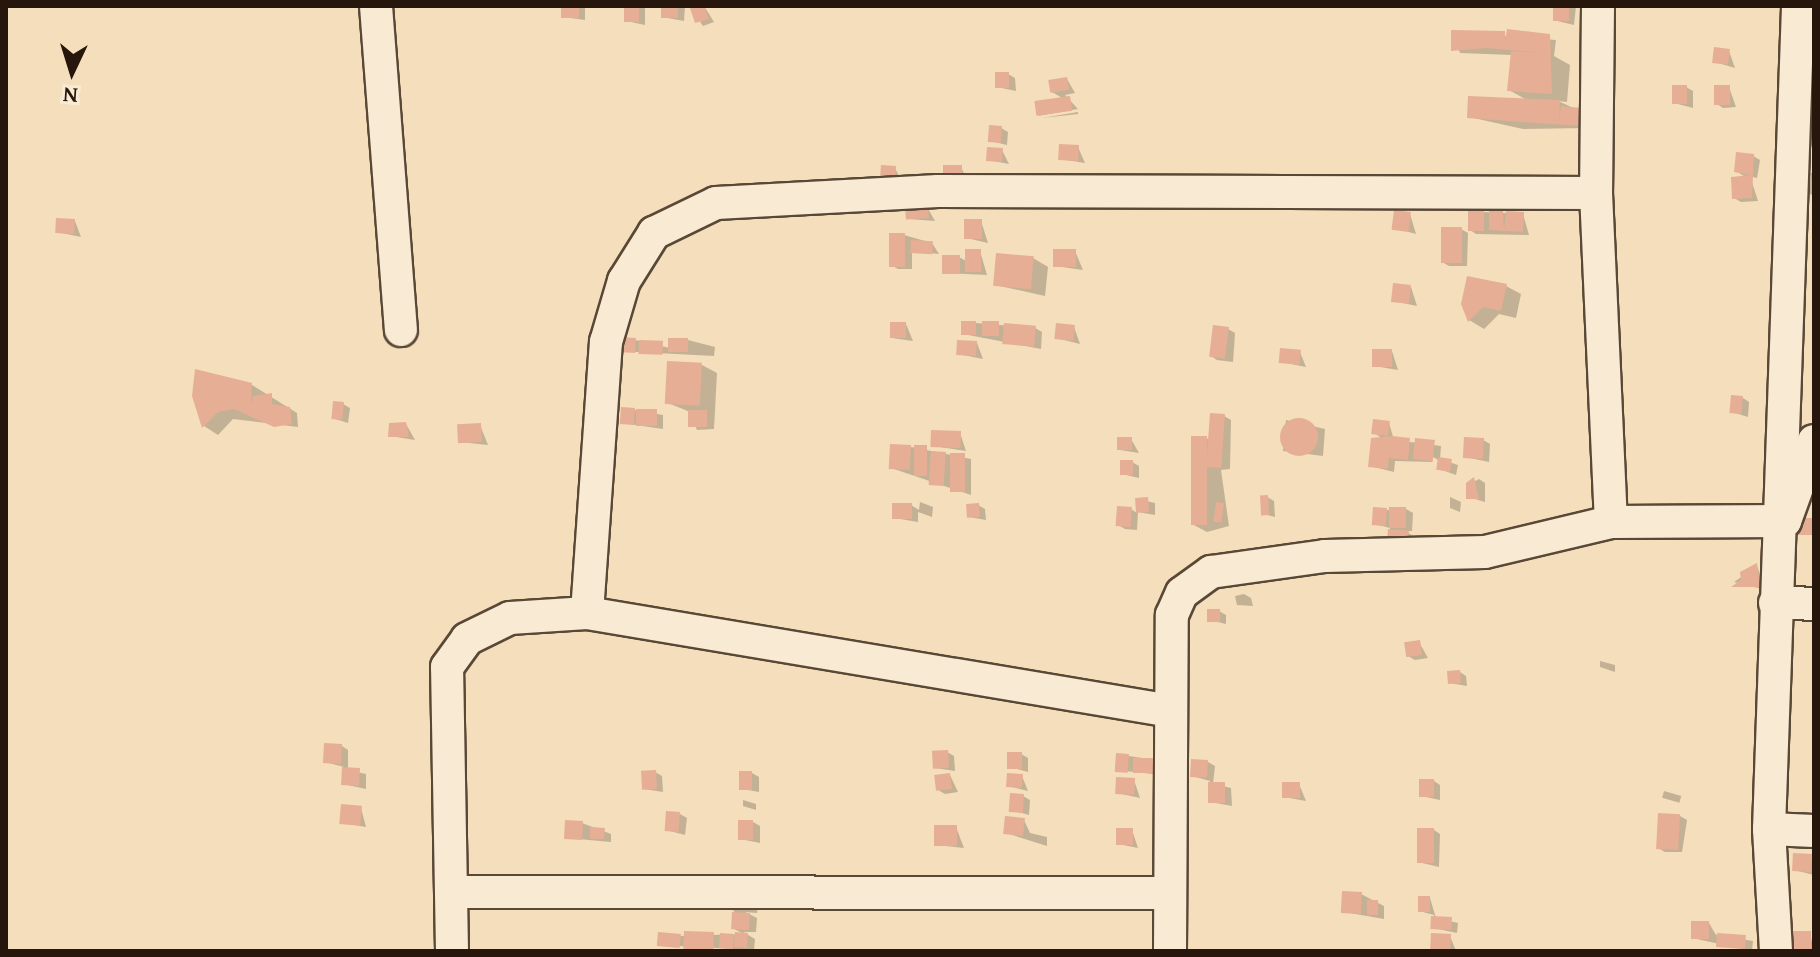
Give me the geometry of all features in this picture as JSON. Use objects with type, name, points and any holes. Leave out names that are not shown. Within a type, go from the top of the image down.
[{"type":"street","points":[[376,6],[401,330]]},
{"type":"street","points":[[1598,6],[1596,193],[1611,522]]},
{"type":"street","points":[[1776,951],[1769,829],[1775,603],[1785,521],[1798,6]]},
{"type":"street","points":[[587,613],[606,342],[624,281],[654,233],[716,203],[938,191],[1596,193]]},
{"type":"street","points":[[1785,521],[1814,441]]},
{"type":"street","points":[[1170,951],[1172,615],[1182,593],[1211,572],[1325,556],[1485,552],[1611,522],[1785,521]]},
{"type":"street","points":[[1775,603],[1814,604]]},
{"type":"street","points":[[452,951],[447,667],[467,639],[510,618],[587,613],[1171,711]]},
{"type":"street","points":[[1769,829],[1814,831]]},
{"type":"street","points":[[452,892],[1170,893]]},
{"type":"building","points":[[561,6],[579,6],[579,18],[561,18]]},
{"type":"building","points":[[624,6],[639,6],[639,22],[624,22]]},
{"type":"building","points":[[661,6],[678,6],[678,18],[661,18]]},
{"type":"building","points":[[704,6],[709,19],[695,23],[690,8]]},
{"type":"building","points":[[1553,6],[1569,6],[1569,21],[1553,21]]},
{"type":"building","points":[[1507,29],[1550,34],[1552,94],[1507,91],[1511,51],[1544,53],[1487,48],[1451,51],[1451,30],[1505,31],[1505,42]]},
{"type":"building","points":[[1714,47],[1730,49],[1728,65],[1712,63]]},
{"type":"building","points":[[995,72],[1009,72],[1009,88],[995,88]]},
{"type":"building","points":[[1067,77],[1069,90],[1050,93],[1048,80]]},
{"type":"building","points":[[1672,85],[1687,85],[1687,104],[1672,104]]},
{"type":"building","points":[[1714,85],[1730,85],[1730,105],[1714,105]]},
{"type":"building","points":[[1070,96],[1072,111],[1036,116],[1034,101]]},
{"type":"building","points":[[1468,96],[1560,100],[1559,120],[1561,106],[1581,108],[1579,126],[1467,118]]},
{"type":"building","points":[[1805,100],[1814,101],[1814,147],[1800,145]]},
{"type":"building","points":[[989,125],[1002,126],[1001,143],[988,142]]},
{"type":"building","points":[[1059,144],[1079,145],[1078,161],[1058,160]]},
{"type":"building","points":[[987,147],[1003,148],[1002,162],[986,161]]},
{"type":"building","points":[[1736,152],[1754,154],[1752,198],[1732,199],[1731,177],[1751,175],[1734,172]]},
{"type":"building","points":[[881,165],[896,166],[895,183],[880,182]]},
{"type":"building","points":[[943,165],[962,165],[962,178],[943,178]]},
{"type":"building","points":[[928,205],[929,218],[906,220],[905,207]]},
{"type":"building","points":[[1394,210],[1411,212],[1408,232],[1392,230]]},
{"type":"building","points":[[1468,210],[1484,210],[1484,231],[1468,231]]},
{"type":"building","points":[[1489,211],[1503,211],[1504,230],[1506,211],[1524,212],[1523,232],[1489,230]]},
{"type":"building","points":[[56,218],[75,219],[74,234],[55,233]]},
{"type":"building","points":[[964,219],[982,219],[982,239],[964,239]]},
{"type":"building","points":[[1441,227],[1462,227],[1462,263],[1441,263]]},
{"type":"building","points":[[889,233],[905,233],[905,267],[889,267]]},
{"type":"building","points":[[911,240],[933,241],[932,254],[910,253]]},
{"type":"building","points":[[965,249],[981,249],[981,272],[965,272]]},
{"type":"building","points":[[1053,249],[1076,249],[1076,267],[1053,267]]},
{"type":"building","points":[[996,253],[1034,256],[1031,289],[993,286]]},
{"type":"building","points":[[942,255],[960,255],[960,274],[942,274]]},
{"type":"building","points":[[1467,276],[1507,284],[1501,311],[1483,307],[1468,322],[1461,304]]},
{"type":"building","points":[[1393,283],[1411,285],[1409,304],[1391,302]]},
{"type":"building","points":[[961,321],[976,321],[976,335],[961,335]]},
{"type":"building","points":[[982,321],[999,321],[999,336],[982,336]]},
{"type":"building","points":[[890,322],[906,322],[906,338],[890,338]]},
{"type":"building","points":[[1004,323],[1036,326],[1034,347],[1002,344]]},
{"type":"building","points":[[1056,323],[1075,325],[1073,341],[1054,339]]},
{"type":"building","points":[[1213,325],[1229,327],[1225,359],[1209,357]]},
{"type":"building","points":[[618,337],[636,338],[635,353],[617,352]]},
{"type":"building","points":[[668,338],[688,338],[688,352],[668,352]]},
{"type":"building","points":[[639,340],[663,341],[662,355],[639,354]]},
{"type":"building","points":[[957,340],[977,341],[976,356],[956,355]]},
{"type":"building","points":[[1280,348],[1301,350],[1300,365],[1279,363]]},
{"type":"building","points":[[1372,349],[1392,349],[1392,367],[1372,367]]},
{"type":"building","points":[[667,361],[702,363],[700,406],[665,404]]},
{"type":"building","points":[[195,369],[252,383],[251,405],[253,396],[272,393],[272,404],[290,407],[292,424],[274,427],[234,409],[218,412],[202,428],[192,396]]},
{"type":"building","points":[[1731,395],[1743,396],[1741,414],[1729,413]]},
{"type":"building","points":[[333,401],[344,402],[342,420],[331,419]]},
{"type":"building","points":[[621,407],[635,408],[634,425],[620,424]]},
{"type":"building","points":[[636,409],[657,409],[657,426],[636,426]]},
{"type":"building","points":[[688,410],[707,410],[707,427],[688,427]]},
{"type":"building","points":[[1210,413],[1225,414],[1221,468],[1206,467]]},
{"type":"building","points":[[1299,418],[1313,423],[1318,437],[1313,451],[1299,456],[1285,451],[1280,437],[1285,423]]},
{"type":"building","points":[[1373,419],[1390,421],[1388,436],[1371,434]]},
{"type":"building","points":[[406,422],[409,437],[388,437],[389,423]]},
{"type":"building","points":[[481,423],[482,442],[458,443],[457,424]]},
{"type":"building","points":[[931,430],[961,431],[960,448],[930,447]]},
{"type":"building","points":[[1191,436],[1207,436],[1207,525],[1191,525]]},
{"type":"building","points":[[1117,437],[1132,437],[1132,450],[1117,450]]},
{"type":"building","points":[[1464,437],[1484,438],[1483,459],[1463,458]]},
{"type":"building","points":[[1371,438],[1410,438],[1408,460],[1389,458],[1388,469],[1368,467]]},
{"type":"building","points":[[1415,438],[1435,440],[1433,461],[1413,459]]},
{"type":"building","points":[[890,444],[911,445],[910,470],[889,469]]},
{"type":"building","points":[[914,445],[927,445],[927,476],[914,476]]},
{"type":"building","points":[[931,451],[946,452],[944,486],[929,485]]},
{"type":"building","points":[[950,453],[965,453],[965,492],[950,492]]},
{"type":"building","points":[[1438,457],[1452,459],[1450,472],[1436,470]]},
{"type":"building","points":[[1120,460],[1133,460],[1133,475],[1120,475]]},
{"type":"building","points":[[1474,477],[1479,499],[1466,499],[1466,483]]},
{"type":"building","points":[[1260,495],[1268,495],[1269,515],[1261,515]]},
{"type":"building","points":[[1148,497],[1149,512],[1136,513],[1135,498]]},
{"type":"building","points":[[1216,502],[1224,503],[1222,523],[1214,522]]},
{"type":"building","points":[[892,503],[912,503],[912,519],[892,519]]},
{"type":"building","points":[[979,503],[980,517],[967,518],[966,504]]},
{"type":"building","points":[[1117,506],[1132,507],[1131,527],[1116,526]]},
{"type":"building","points":[[1373,507],[1387,508],[1386,526],[1372,525]]},
{"type":"building","points":[[1389,507],[1406,507],[1406,528],[1389,528]]},
{"type":"building","points":[[1799,518],[1814,518],[1814,535],[1799,535]]},
{"type":"building","points":[[1388,529],[1409,531],[1408,546],[1387,544]]},
{"type":"building","points":[[1757,563],[1760,587],[1731,587],[1741,580],[1740,572]]},
{"type":"building","points":[[1207,609],[1220,609],[1220,622],[1207,622]]},
{"type":"building","points":[[1420,640],[1422,655],[1406,657],[1404,642]]},
{"type":"building","points":[[1460,670],[1461,683],[1448,684],[1447,671]]},
{"type":"building","points":[[324,743],[342,744],[341,764],[323,763]]},
{"type":"building","points":[[948,750],[949,768],[933,769],[932,751]]},
{"type":"building","points":[[1007,752],[1022,752],[1022,769],[1007,769]]},
{"type":"building","points":[[1116,753],[1129,754],[1128,773],[1115,772]]},
{"type":"building","points":[[1133,758],[1155,758],[1155,773],[1133,773]]},
{"type":"building","points":[[1191,759],[1208,760],[1207,778],[1190,777]]},
{"type":"building","points":[[342,767],[360,768],[359,786],[341,785]]},
{"type":"building","points":[[656,770],[657,789],[642,790],[641,771]]},
{"type":"building","points":[[739,771],[752,771],[752,790],[739,790]]},
{"type":"building","points":[[950,773],[952,789],[936,791],[934,775]]},
{"type":"building","points":[[1007,773],[1023,774],[1022,788],[1006,787]]},
{"type":"building","points":[[1116,777],[1135,778],[1134,795],[1115,794]]},
{"type":"building","points":[[1419,779],[1434,779],[1434,797],[1419,797]]},
{"type":"building","points":[[1208,782],[1225,782],[1225,803],[1208,803]]},
{"type":"building","points":[[1282,782],[1300,782],[1300,798],[1282,798]]},
{"type":"building","points":[[1010,793],[1024,794],[1023,813],[1009,812]]},
{"type":"building","points":[[341,804],[362,806],[360,826],[339,824]]},
{"type":"building","points":[[666,811],[680,812],[679,832],[665,831]]},
{"type":"building","points":[[1658,813],[1680,814],[1678,850],[1656,849]]},
{"type":"building","points":[[1005,816],[1025,818],[1023,836],[1003,834]]},
{"type":"building","points":[[565,820],[583,821],[582,840],[564,839]]},
{"type":"building","points":[[738,820],[753,820],[753,840],[738,840]]},
{"type":"building","points":[[934,825],[957,825],[957,846],[934,846]]},
{"type":"building","points":[[590,827],[605,828],[604,839],[590,839]]},
{"type":"building","points":[[1116,828],[1133,828],[1133,845],[1116,845]]},
{"type":"building","points":[[1417,828],[1434,828],[1434,863],[1417,863]]},
{"type":"building","points":[[1793,853],[1812,854],[1811,872],[1792,871]]},
{"type":"building","points":[[1342,891],[1362,892],[1361,914],[1341,913]]},
{"type":"building","points":[[1418,896],[1430,896],[1430,912],[1418,912]]},
{"type":"building","points":[[1367,900],[1378,900],[1378,915],[1367,915]]},
{"type":"building","points":[[732,912],[750,913],[749,930],[731,929]]},
{"type":"building","points":[[1431,916],[1452,917],[1451,930],[1430,929]]},
{"type":"building","points":[[1691,921],[1709,921],[1709,939],[1691,939]]},
{"type":"building","points":[[684,931],[714,932],[713,950],[683,949]]},
{"type":"building","points":[[1791,931],[1811,931],[1811,951],[1791,951]]},
{"type":"building","points":[[658,932],[681,934],[680,948],[657,946]]},
{"type":"building","points":[[735,932],[748,933],[747,948],[734,947]]},
{"type":"building","points":[[720,933],[734,934],[733,949],[719,948]]},
{"type":"building","points":[[1431,933],[1451,934],[1450,951],[1430,951]]},
{"type":"building","points":[[1717,933],[1746,935],[1745,949],[1716,947]]}]
